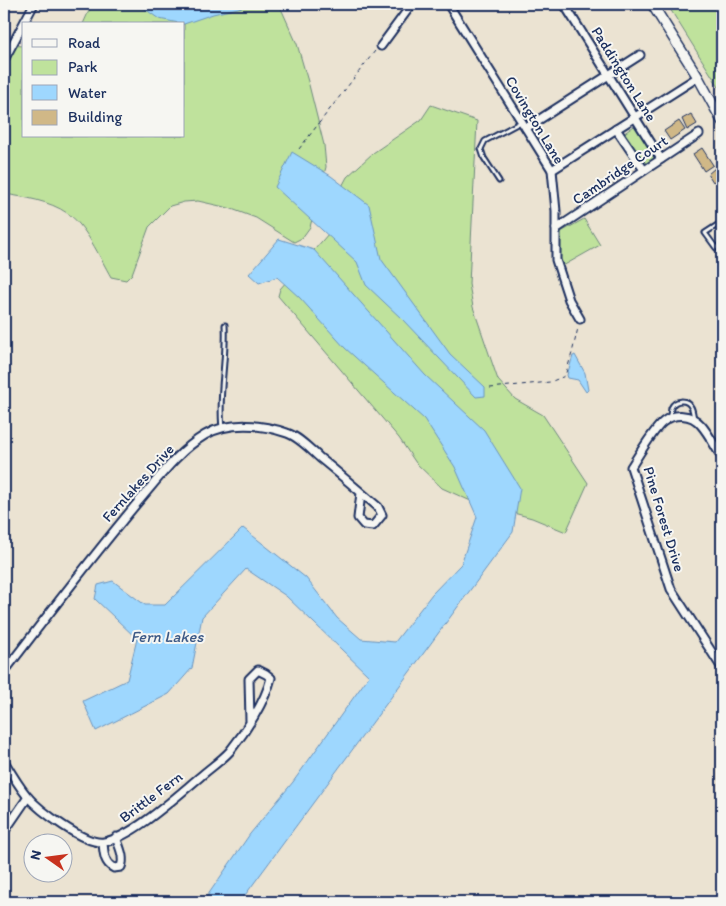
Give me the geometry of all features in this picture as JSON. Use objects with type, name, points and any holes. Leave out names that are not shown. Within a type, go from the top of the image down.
[{"type":"street","points":[[24,22],[34,4]]},
{"type":"street","points":[[381,46],[412,4]]},
{"type":"street","name":"Covington Lane","points":[[448,4],[552,170],[556,260],[569,300],[580,319]]},
{"type":"street","name":"Paddington Lane","points":[[564,4],[661,158]]},
{"type":"street","points":[[652,4],[698,77],[722,120]]},
{"type":"street","points":[[4,60],[22,26]]},
{"type":"street","points":[[524,124],[640,56]]},
{"type":"street","points":[[552,170],[698,77]]},
{"type":"street","points":[[616,129],[644,170]]},
{"type":"street","name":"Cambridge Court","points":[[556,229],[699,134]]},
{"type":"street","points":[[670,418],[681,415],[700,424],[722,457]]},
{"type":"street","name":"Pine Forest Drive","points":[[670,418],[662,423],[631,467],[671,589],[722,668]]},
{"type":"street","name":"Fernlakes Drive","points":[[4,672],[91,558],[164,472],[185,450],[206,435],[222,429],[241,426],[266,428],[288,434],[310,449],[362,493],[378,507],[382,515],[374,526],[364,525],[358,518],[362,493]]},
{"type":"street","name":"Brittle Fern","points":[[103,842],[129,832],[166,806],[229,752],[250,722],[268,690],[271,678],[258,670],[249,679],[250,722]]},
{"type":"street","points":[[4,761],[28,797],[64,827],[83,837],[103,842],[104,855],[109,866],[114,868],[121,867],[123,862],[116,837]]},
{"type":"street","points":[[4,832],[28,797]]},
{"type":"lane","points":[[499,181],[484,158],[480,148],[485,141],[524,124]]},
{"type":"lane","points":[[722,222],[705,233],[716,248],[722,244]]},
{"type":"lane","points":[[222,429],[220,408],[226,347],[225,325]]},
{"type":"lane","points":[[670,418],[671,408],[674,403],[685,401],[691,406],[694,420]]},
{"type":"path","points":[[299,149],[370,55],[381,46]]},
{"type":"path","points":[[490,388],[550,382],[564,376],[572,354],[580,319]]},
{"type":"green space","points":[[92,4],[279,4],[297,44],[324,145],[326,167],[310,227],[302,238],[294,242],[256,218],[229,208],[198,201],[184,202],[170,206],[149,227],[132,274],[126,280],[111,277],[86,233],[74,218],[67,213],[45,203],[4,194],[4,45],[22,46],[22,138],[185,138],[185,22],[84,22]]},
{"type":"green space","points":[[667,4],[722,4],[722,92]]},
{"type":"green space","points":[[431,105],[477,121],[469,284],[473,307],[498,380],[515,399],[543,415],[588,483],[566,532],[532,518],[473,502],[442,488],[416,463],[399,438],[278,296],[280,289],[329,233],[337,196],[347,177],[373,153],[421,120]]},
{"type":"green space","points":[[637,124],[658,157],[644,167],[623,134]]},
{"type":"green space","points":[[584,219],[600,245],[561,267],[556,241],[561,232]]},
{"type":"water","points":[[138,4],[255,4],[213,14],[185,24],[185,22],[159,19]]},
{"type":"water","points":[[292,152],[331,176],[369,205],[381,259],[450,354],[485,387],[485,396],[476,397],[402,319],[366,285],[357,262],[275,187]]},
{"type":"water","name":"Fern Lakes","points":[[279,239],[314,250],[425,375],[484,430],[520,488],[513,532],[240,902],[203,902],[250,834],[293,782],[369,676],[286,596],[246,569],[202,617],[192,668],[169,694],[96,731],[83,701],[127,680],[137,639],[95,599],[98,585],[113,581],[145,605],[165,605],[243,528],[306,578],[337,618],[361,639],[395,642],[432,594],[461,564],[477,517],[455,467],[424,419],[345,348],[300,298],[277,277],[259,283],[249,274]]},
{"type":"water","points":[[575,355],[585,373],[588,390],[586,392],[578,380],[568,378],[567,375]]},
{"type":"building","points":[[691,114],[697,124],[687,130],[682,119]]},
{"type":"building","points":[[679,121],[685,130],[670,140],[664,131]]},
{"type":"building","points":[[702,148],[713,165],[704,171],[693,154]]},
{"type":"building","points":[[715,168],[721,176],[713,182],[708,174]]}]
